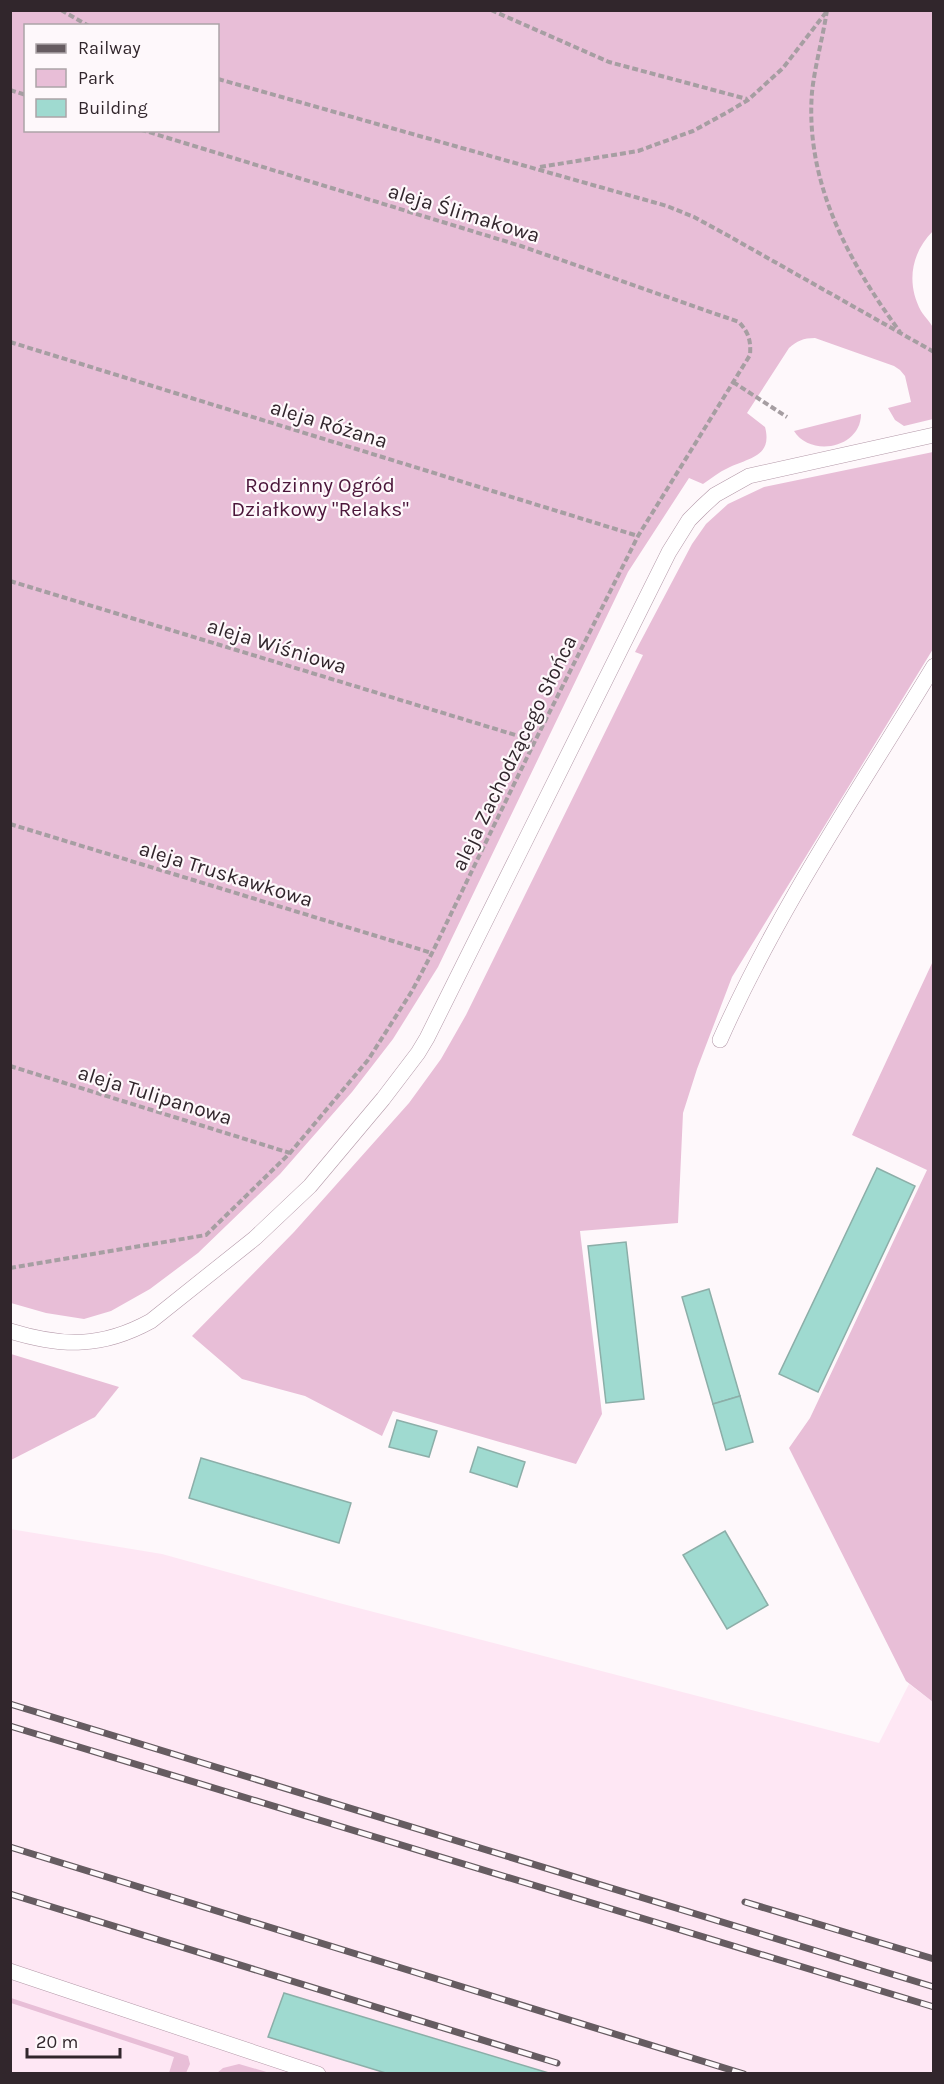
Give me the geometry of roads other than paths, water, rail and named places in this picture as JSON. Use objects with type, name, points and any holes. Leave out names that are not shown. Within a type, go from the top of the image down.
[{"type":"lane","points":[[10,1331],[55,1342],[94,1342],[133,1331],[151,1321],[255,1238],[310,1186],[406,1069],[427,1038],[664,563],[689,520],[702,507],[715,495],[749,476],[933,435]]},
{"type":"lane","points":[[720,1040],[753,969],[785,912],[933,666]]},
{"type":"lane","points":[[10,1971],[318,2073]]},
{"type":"railway","points":[[10,1704],[934,1987]]},
{"type":"railway","points":[[10,1726],[934,2007]]},
{"type":"railway","points":[[10,1847],[744,2074]]},
{"type":"railway","points":[[10,1894],[557,2063]]},
{"type":"railway","points":[[745,1902],[934,1959]]},
{"type":"park label","name":"Rodzinny Ogród Działkowy \"Relaks\"","points":[[320,497]]}]
